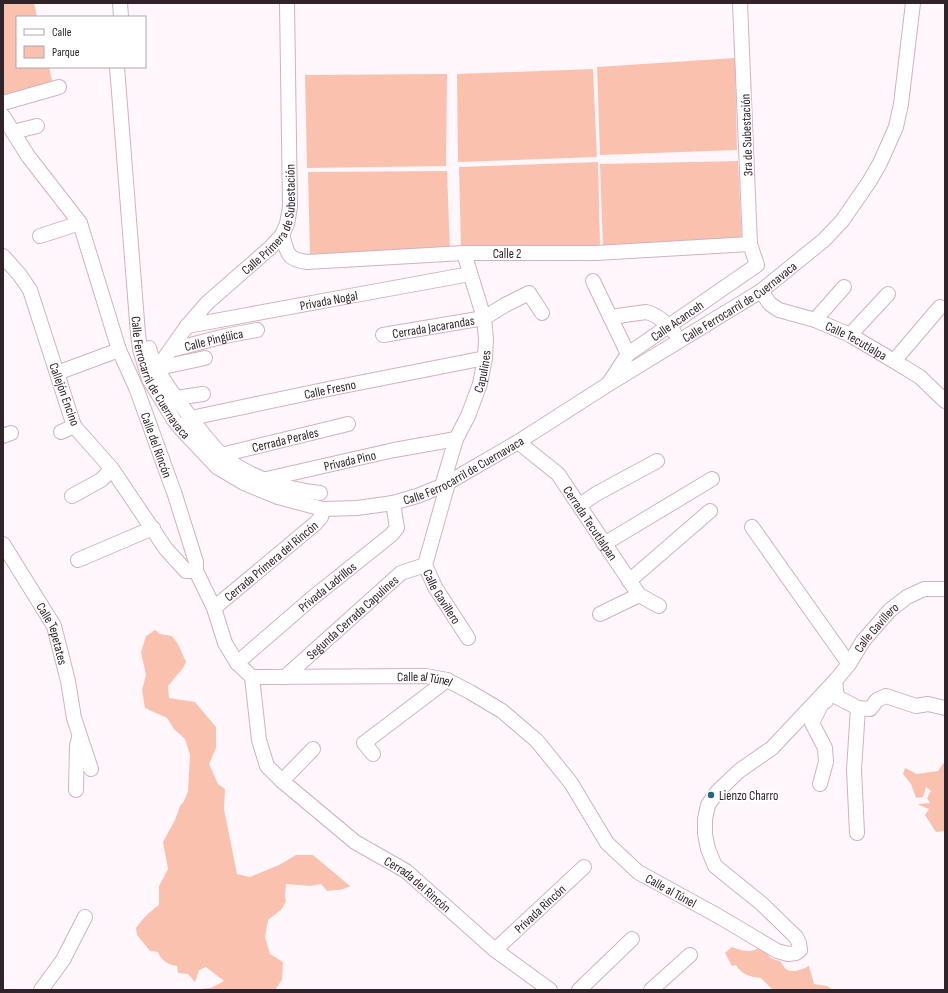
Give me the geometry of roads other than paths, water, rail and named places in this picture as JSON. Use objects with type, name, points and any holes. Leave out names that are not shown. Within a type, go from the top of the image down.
[{"type":"street","points":[[112,3],[113,16]]},
{"type":"street","points":[[120,3],[121,16]]},
{"type":"street","name":"Calle Primera de Subestación","points":[[137,390],[154,372],[187,326],[207,303],[270,248],[282,235],[287,224],[290,207],[287,3]]},
{"type":"street","name":"3ra de Subestación","points":[[740,3],[750,244],[757,265]]},
{"type":"street","name":"Calle Ferrocarril de Cuernavaca","points":[[125,68],[146,332],[154,372],[163,403],[182,430],[217,467],[244,483],[278,497],[323,509],[357,508],[393,503],[417,496],[445,484],[518,442],[761,291],[824,240],[842,221],[869,182],[880,163],[896,127],[901,104],[913,3]]},
{"type":"street","name":"Calle Ferrocarril de Cuernavaca","points":[[117,68],[140,349],[154,372],[221,455],[263,480]]},
{"type":"street","points":[[3,103],[59,87]]},
{"type":"street","name":"Calle del Rincón","points":[[3,116],[28,156],[80,223],[119,350],[137,390],[175,495],[196,562],[196,571],[214,608],[225,643],[237,663],[252,677]]},
{"type":"street","points":[[13,132],[37,126]]},
{"type":"street","points":[[40,236],[80,223]]},
{"type":"street","name":"Calle 2","points":[[282,235],[288,255],[296,261],[307,262],[464,253],[596,253],[750,244]]},
{"type":"street","name":"Capulines","points":[[445,484],[456,439],[468,416],[480,384],[485,358],[486,339],[484,318],[464,253]]},
{"type":"street","name":"Callejón Encino","points":[[3,256],[19,274],[30,290],[57,373],[68,429],[112,469],[166,549],[186,571],[196,571]]},
{"type":"street","name":"Calle Acanceh","points":[[608,385],[612,376],[628,354],[757,265]]},
{"type":"street","name":"Privada Nogal","points":[[187,326],[470,274]]},
{"type":"street","points":[[592,281],[628,354]]},
{"type":"street","points":[[815,320],[844,287]]},
{"type":"street","name":"Calle Tecutlalpa","points":[[761,291],[770,304],[779,310],[815,320],[850,335],[894,360],[920,377],[945,401]]},
{"type":"street","points":[[484,318],[529,293],[542,313]]},
{"type":"street","points":[[850,335],[888,294]]},
{"type":"street","points":[[894,360],[940,307]]},
{"type":"street","points":[[610,317],[646,312],[651,313],[668,325],[676,336],[686,337]]},
{"type":"street","name":"Cerrada Jacarandas","points":[[383,335],[484,318]]},
{"type":"street","name":"Calle Pingüica","points":[[171,350],[225,336],[257,330]]},
{"type":"street","points":[[57,373],[119,350]]},
{"type":"street","points":[[154,372],[205,358]]},
{"type":"street","name":"Calle Fresno","points":[[191,418],[485,358]]},
{"type":"street","points":[[176,398],[203,394]]},
{"type":"street","points":[[182,430],[186,422],[191,418]]},
{"type":"street","name":"Cerrada Perales","points":[[221,455],[348,424]]},
{"type":"street","name":"Privada Pino","points":[[244,483],[394,450],[456,439]]},
{"type":"street","name":"Cerrada Tecutlalpan","points":[[518,442],[558,474],[580,505],[638,595],[659,606]]},
{"type":"street","points":[[580,505],[596,494],[657,461]]},
{"type":"street","points":[[72,496],[101,480],[112,469]]},
{"type":"street","points":[[604,544],[712,479]]},
{"type":"street","points":[[263,480],[293,489],[320,493]]},
{"type":"street","name":"Calle Gavillero","points":[[445,484],[425,565],[435,587],[468,638]]},
{"type":"street","name":"Privada Ladrillos","points":[[237,663],[311,599],[391,535],[397,528],[393,503]]},
{"type":"street","name":"Cerrada Primera del Rincón","points":[[214,608],[316,523],[321,516],[323,509]]},
{"type":"street","points":[[629,581],[710,511]]},
{"type":"street","points":[[752,527],[849,664]]},
{"type":"street","points":[[78,560],[153,528]]},
{"type":"street","name":"Calle Tepetates","points":[[3,544],[54,626],[68,681],[74,718],[91,769]]},
{"type":"street","name":"Segunda Cerrada Capulines","points":[[285,677],[401,573],[425,565]]},
{"type":"street","name":"Calle Gavillero","points":[[835,681],[849,664],[863,641],[890,610],[907,597],[924,589],[945,589]]},
{"type":"street","points":[[600,614],[638,595]]},
{"type":"street","name":"Calle al Túnel","points":[[252,677],[426,676],[447,680],[502,711],[537,741],[571,783],[607,842],[638,872],[777,950],[788,954],[796,954],[800,950],[796,937],[762,904],[715,866],[708,849],[705,834],[705,819],[708,805],[718,791],[740,771],[772,748],[835,681]]},
{"type":"street","points":[[252,677],[259,740],[267,766],[282,781],[313,749]]},
{"type":"street","points":[[373,754],[364,743],[447,680]]},
{"type":"street","points":[[835,681],[837,697]]},
{"type":"street","points":[[820,784],[826,762],[825,748],[812,723],[822,703],[837,697],[858,708],[870,709],[877,700],[886,696],[916,706],[928,704],[945,708]]},
{"type":"street","points":[[857,834],[854,770],[858,708]]},
{"type":"street","name":"Calle Tepetates","points":[[76,790],[77,746],[79,733]]},
{"type":"street","name":"Cerrada del Rincón","points":[[282,781],[355,842],[406,871],[495,950],[550,990]]},
{"type":"street","name":"Privada Rincón","points":[[495,950],[584,867]]},
{"type":"street","points":[[41,990],[62,960],[85,917]]},
{"type":"street","points":[[580,990],[632,939]]},
{"type":"street","points":[[652,990],[690,955]]},
{"type":"place","name":"Lienzo Charro","points":[[711,795]]}]
